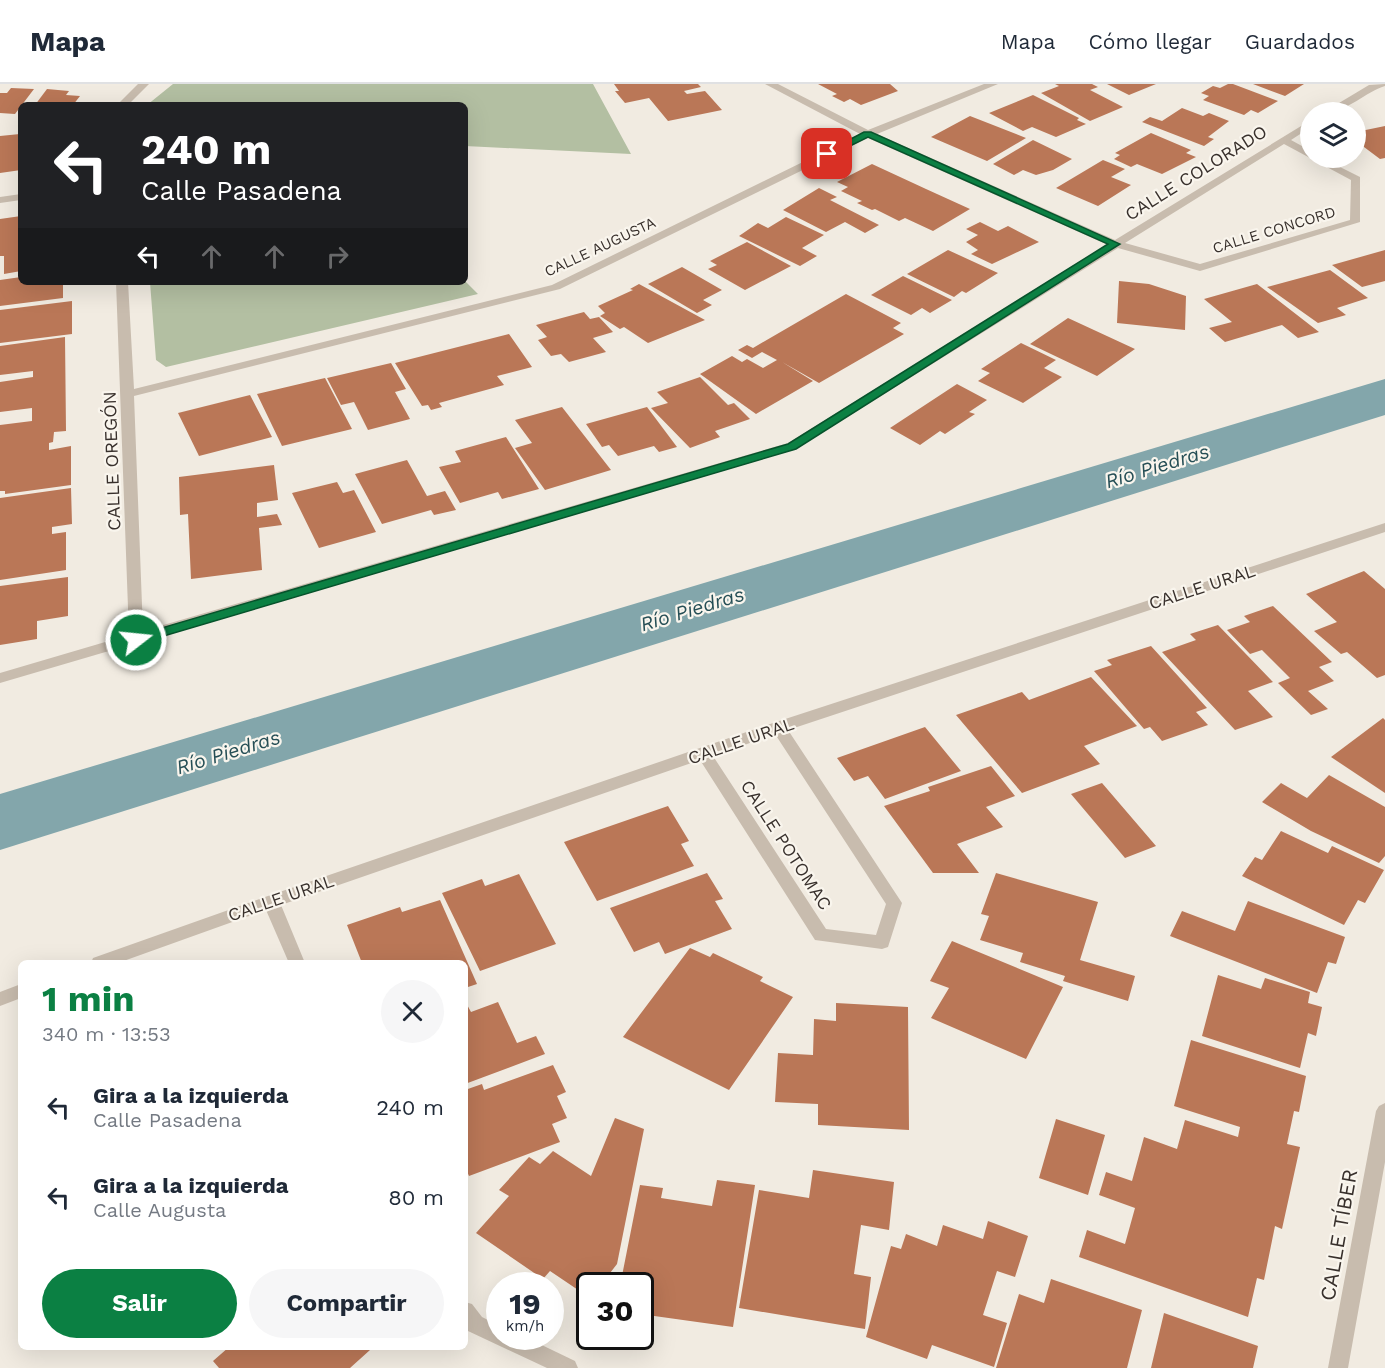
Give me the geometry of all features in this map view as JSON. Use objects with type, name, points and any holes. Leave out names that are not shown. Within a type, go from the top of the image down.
[{"type":"street","points":[[125,102],[144,84]]},
{"type":"street","points":[[770,84],[868,134],[1115,244]]},
{"type":"street","name":"CALLE AUGUSTA","points":[[128,394],[556,287],[868,134],[993,84]]},
{"type":"street","points":[[1346,102],[1372,87],[1382,84]]},
{"type":"street","name":"CALLE COLORADO","points":[[0,678],[792,446],[1300,130]]},
{"type":"street","points":[[1283,140],[1300,149]]},
{"type":"street","name":"CALLE CONCORD","points":[[1115,244],[1200,268],[1356,222],[1356,180],[1334,168]]},
{"type":"street","points":[[0,200],[18,197]]},
{"type":"street","name":"CALLE OREGÓN","points":[[122,285],[136,640]]},
{"type":"street","name":"CALLE URAL","points":[[107,960],[271,901],[778,728],[1385,527]]},
{"type":"street","name":"CALLE POTOMAC","points":[[704,754],[821,935],[882,942],[894,903],[778,728]]},
{"type":"street","points":[[271,901],[296,960]]},
{"type":"street","points":[[0,999],[18,993]]},
{"type":"street","name":"CALLE TÍBER","points":[[1338,1368],[1385,1111]]},
{"type":"street","points":[[468,1315],[475,1324],[486,1329]]},
{"type":"street","points":[[530,1350],[568,1368]]},
{"type":"green space","points":[[173,84],[593,84],[631,154],[468,146],[468,102],[151,102]]},
{"type":"green space","points":[[468,284],[478,294],[166,367],[156,360],[150,285]]},
{"type":"building","points":[[614,84],[698,84],[701,87],[684,91],[687,94],[705,91],[722,110],[668,121],[649,98],[625,103],[615,91],[619,91]]},
{"type":"building","points":[[818,84],[890,84],[898,91],[861,105],[850,99],[844,102],[832,96],[837,94]]},
{"type":"building","points":[[1055,84],[1092,84],[1098,87],[1090,90],[1123,107],[1090,121],[1041,93],[1059,86]]},
{"type":"building","points":[[1107,84],[1156,84],[1129,95]]},
{"type":"building","points":[[1228,84],[1278,101],[1258,113],[1251,110],[1244,115],[1203,100],[1209,96],[1201,93],[1213,86],[1220,88]]},
{"type":"building","points":[[1253,84],[1304,84],[1285,96]]},
{"type":"building","points":[[11,88],[34,89],[24,102],[18,102],[18,110],[15,114],[0,113],[0,93],[7,93]]},
{"type":"building","points":[[47,89],[69,91],[66,95],[80,96],[75,102],[37,102]]},
{"type":"building","points":[[1033,95],[1079,118],[1077,120],[1086,124],[1056,137],[1032,127],[1023,131],[989,113]]},
{"type":"building","points":[[1182,108],[1203,116],[1209,113],[1229,121],[1208,137],[1214,139],[1204,146],[1142,122],[1150,117],[1162,121]]},
{"type":"building","points":[[970,116],[1026,138],[987,161],[931,137]]},
{"type":"building","points":[[1385,126],[1385,158],[1380,159],[1366,148],[1366,130]]},
{"type":"building","points":[[1151,133],[1191,150],[1186,153],[1196,157],[1162,174],[1137,164],[1131,167],[1114,159],[1120,155],[1115,153]]},
{"type":"building","points":[[18,134],[18,170],[0,173],[0,136]]},
{"type":"building","points":[[1033,140],[1072,159],[1053,170],[1036,175],[1023,170],[1014,175],[993,164]]},
{"type":"building","points":[[1103,160],[1125,169],[1111,177],[1131,185],[1098,206],[1056,188]]},
{"type":"building","points":[[872,164],[970,209],[933,231],[905,218],[899,221],[875,209],[872,210],[857,203],[862,201],[841,191],[848,187],[837,182]]},
{"type":"building","points":[[819,188],[837,197],[830,200],[879,225],[865,233],[845,222],[826,232],[783,210]]},
{"type":"building","points":[[18,216],[18,272],[4,274],[4,256],[0,256],[0,219]]},
{"type":"building","points":[[786,217],[824,235],[802,248],[817,256],[800,266],[739,236],[758,223],[768,228]]},
{"type":"building","points":[[980,222],[998,231],[1008,226],[1039,242],[992,264],[971,254],[978,250],[966,242],[978,235],[966,229]]},
{"type":"building","points":[[747,242],[791,266],[745,290],[708,269],[717,265],[710,261]]},
{"type":"building","points":[[948,250],[998,273],[966,293],[962,291],[954,297],[907,274]]},
{"type":"building","points":[[1385,250],[1385,281],[1362,287],[1332,265]]},
{"type":"building","points":[[682,267],[722,290],[703,300],[712,305],[697,313],[648,284]]},
{"type":"building","points":[[1330,270],[1368,298],[1337,308],[1346,315],[1318,323],[1267,287]]},
{"type":"building","points":[[903,276],[952,300],[930,313],[922,308],[911,315],[871,295]]},
{"type":"building","points":[[18,277],[18,285],[63,285],[63,298],[0,306],[0,280]]},
{"type":"building","points":[[1119,281],[1149,284],[1186,296],[1185,330],[1117,323]]},
{"type":"building","points":[[639,284],[705,320],[648,343],[624,327],[620,329],[600,316],[605,313],[598,306],[633,290],[630,289]]},
{"type":"building","points":[[1257,284],[1319,332],[1298,338],[1282,325],[1225,342],[1209,328],[1232,322],[1204,299]]},
{"type":"building","points":[[846,294],[901,323],[893,328],[904,334],[819,383],[782,362],[813,381],[756,414],[700,374],[732,356],[742,362],[747,359],[763,368],[777,360],[762,352],[752,358],[738,350],[747,345],[753,348]]},
{"type":"building","points":[[72,301],[72,334],[0,343],[0,310]]},
{"type":"building","points":[[584,312],[590,319],[599,317],[613,332],[593,338],[606,352],[569,362],[561,354],[551,356],[538,340],[547,337],[536,325]]},
{"type":"building","points":[[1068,318],[1135,349],[1097,376],[1030,344]]},
{"type":"building","points":[[509,334],[532,367],[497,376],[504,385],[439,403],[442,407],[431,410],[428,405],[422,406],[395,363]]},
{"type":"building","points":[[65,337],[66,431],[54,432],[53,442],[49,443],[49,450],[71,446],[71,485],[5,494],[5,491],[0,491],[0,425],[32,421],[32,408],[0,412],[0,382],[33,377],[33,371],[0,375],[0,346]]},
{"type":"building","points":[[1021,343],[1056,360],[1044,368],[1062,377],[1023,403],[978,381],[990,373],[981,369]]},
{"type":"building","points":[[391,363],[406,389],[395,392],[410,419],[368,430],[354,402],[341,405],[327,378]]},
{"type":"building","points":[[700,377],[728,405],[734,403],[750,419],[715,431],[720,437],[690,448],[651,408],[668,403],[657,392]]},
{"type":"building","points":[[325,378],[352,429],[282,446],[257,394]]},
{"type":"building","points":[[957,384],[987,400],[969,412],[975,414],[945,434],[940,431],[920,445],[890,428]]},
{"type":"building","points":[[250,395],[272,437],[199,456],[178,413]]},
{"type":"building","points":[[562,407],[611,470],[545,490],[515,448],[532,443],[515,420]]},
{"type":"building","points":[[647,407],[677,447],[659,452],[654,446],[618,456],[609,445],[602,447],[586,424]]},
{"type":"building","points":[[506,437],[539,489],[502,499],[498,492],[460,503],[439,467],[461,462],[455,451]]},
{"type":"building","points":[[407,460],[427,496],[445,491],[456,510],[434,515],[431,510],[382,524],[355,474]]},
{"type":"building","points":[[274,465],[278,500],[257,503],[257,517],[277,514],[282,525],[259,528],[262,570],[191,579],[188,514],[180,515],[179,477]]},
{"type":"building","points":[[337,482],[343,493],[354,490],[376,532],[319,548],[292,493]]},
{"type":"building","points":[[71,488],[72,524],[52,527],[52,534],[66,532],[66,570],[0,580],[0,498]]},
{"type":"building","points":[[1364,571],[1385,589],[1385,675],[1377,678],[1347,652],[1341,654],[1314,631],[1337,622],[1306,594]]},
{"type":"building","points":[[68,577],[68,616],[37,621],[37,639],[0,645],[0,586]]},
{"type":"building","points":[[1273,606],[1332,662],[1319,667],[1334,681],[1308,691],[1328,709],[1311,715],[1278,683],[1290,678],[1262,650],[1250,654],[1227,630],[1250,622],[1244,616]]},
{"type":"building","points":[[1218,625],[1273,682],[1248,691],[1273,717],[1235,730],[1162,652],[1196,640],[1190,634]]},
{"type":"building","points":[[1151,646],[1207,708],[1196,712],[1208,725],[1162,741],[1150,727],[1144,729],[1094,671],[1112,665],[1107,660]]},
{"type":"building","points":[[1091,677],[1137,726],[1084,746],[1100,764],[1022,793],[956,715],[1022,692],[1029,700]]},
{"type":"building","points":[[1383,718],[1385,720],[1385,793],[1331,757]]},
{"type":"building","points":[[925,727],[961,771],[885,799],[868,776],[854,781],[837,758]]},
{"type":"building","points":[[991,766],[1015,796],[986,807],[1003,827],[957,844],[979,873],[933,873],[884,806],[930,791],[928,787]]},
{"type":"building","points":[[1329,775],[1385,807],[1385,856],[1379,863],[1311,831],[1262,802],[1281,783],[1307,798]]},
{"type":"building","points":[[1102,783],[1156,846],[1125,858],[1071,794]]},
{"type":"building","points":[[668,806],[689,841],[681,844],[694,866],[597,901],[564,842]]},
{"type":"building","points":[[1281,831],[1328,853],[1332,846],[1384,870],[1365,903],[1358,900],[1344,925],[1242,876],[1255,857],[1262,860]]},
{"type":"building","points":[[707,873],[723,899],[715,901],[732,929],[665,954],[659,942],[634,952],[610,908]]},
{"type":"building","points":[[996,873],[1098,902],[1080,960],[1135,976],[1128,1001],[1063,981],[1065,976],[1020,962],[1023,953],[980,940],[989,916],[981,914]]},
{"type":"building","points":[[519,874],[556,944],[480,971],[442,893],[482,879],[485,886]]},
{"type":"building","points":[[440,900],[466,960],[361,960],[347,925],[400,907],[402,912]]},
{"type":"building","points":[[1248,901],[1345,937],[1336,964],[1328,962],[1317,993],[1170,936],[1182,911],[1235,931]]},
{"type":"building","points":[[952,941],[1063,987],[1026,1059],[931,1018],[949,988],[930,981]]},
{"type":"building","points":[[690,948],[710,957],[713,953],[763,977],[760,981],[793,997],[729,1090],[623,1037]]},
{"type":"building","points":[[468,964],[477,984],[468,987]]},
{"type":"building","points":[[1218,975],[1261,989],[1265,978],[1310,992],[1308,1003],[1322,1007],[1316,1036],[1308,1033],[1300,1068],[1202,1036]]},
{"type":"building","points":[[498,1002],[517,1043],[536,1036],[545,1054],[468,1083],[468,1006],[471,1012]]},
{"type":"building","points":[[836,1003],[908,1007],[909,1130],[818,1125],[818,1104],[775,1102],[778,1053],[813,1055],[814,1019],[836,1021]]},
{"type":"building","points":[[1191,1040],[1306,1076],[1299,1112],[1294,1111],[1287,1144],[1300,1147],[1282,1229],[1275,1226],[1264,1280],[1257,1278],[1248,1317],[1079,1257],[1087,1230],[1125,1244],[1135,1208],[1099,1195],[1106,1172],[1132,1181],[1144,1137],[1177,1149],[1185,1120],[1238,1137],[1240,1127],[1174,1106]]},
{"type":"building","points":[[553,1065],[566,1092],[557,1096],[567,1118],[552,1124],[560,1142],[469,1176],[468,1089],[482,1084],[484,1090]]},
{"type":"building","points":[[615,1118],[644,1129],[617,1264],[611,1272],[576,1272],[576,1289],[564,1280],[564,1272],[533,1272],[476,1233],[509,1196],[499,1190],[529,1157],[540,1164],[553,1151],[591,1176]]},
{"type":"building","points":[[1056,1119],[1105,1135],[1088,1195],[1039,1178]]},
{"type":"building","points":[[813,1170],[894,1182],[889,1230],[861,1225],[854,1274],[871,1277],[865,1329],[739,1308],[759,1190],[809,1198]]},
{"type":"building","points":[[717,1180],[755,1185],[733,1327],[654,1316],[654,1272],[623,1272],[640,1185],[663,1188],[661,1198],[712,1206]]},
{"type":"building","points":[[988,1221],[1028,1236],[1015,1277],[997,1271],[983,1315],[1007,1323],[994,1367],[932,1345],[927,1359],[866,1337],[891,1246],[901,1249],[906,1234],[937,1246],[943,1225],[983,1239]]},
{"type":"building","points":[[1051,1279],[1142,1310],[1127,1368],[996,1368],[1019,1294],[1044,1303]]},
{"type":"building","points":[[1164,1313],[1258,1346],[1253,1368],[1151,1368]]},
{"type":"building","points":[[226,1350],[370,1350],[350,1368],[219,1368],[213,1361]]},
{"type":"waterway","name":"Río Piedras","points":[[0,822],[1385,396]]},
{"type":"route","points":[[136,640],[792,446],[1115,244],[868,134],[827,154]]}]
